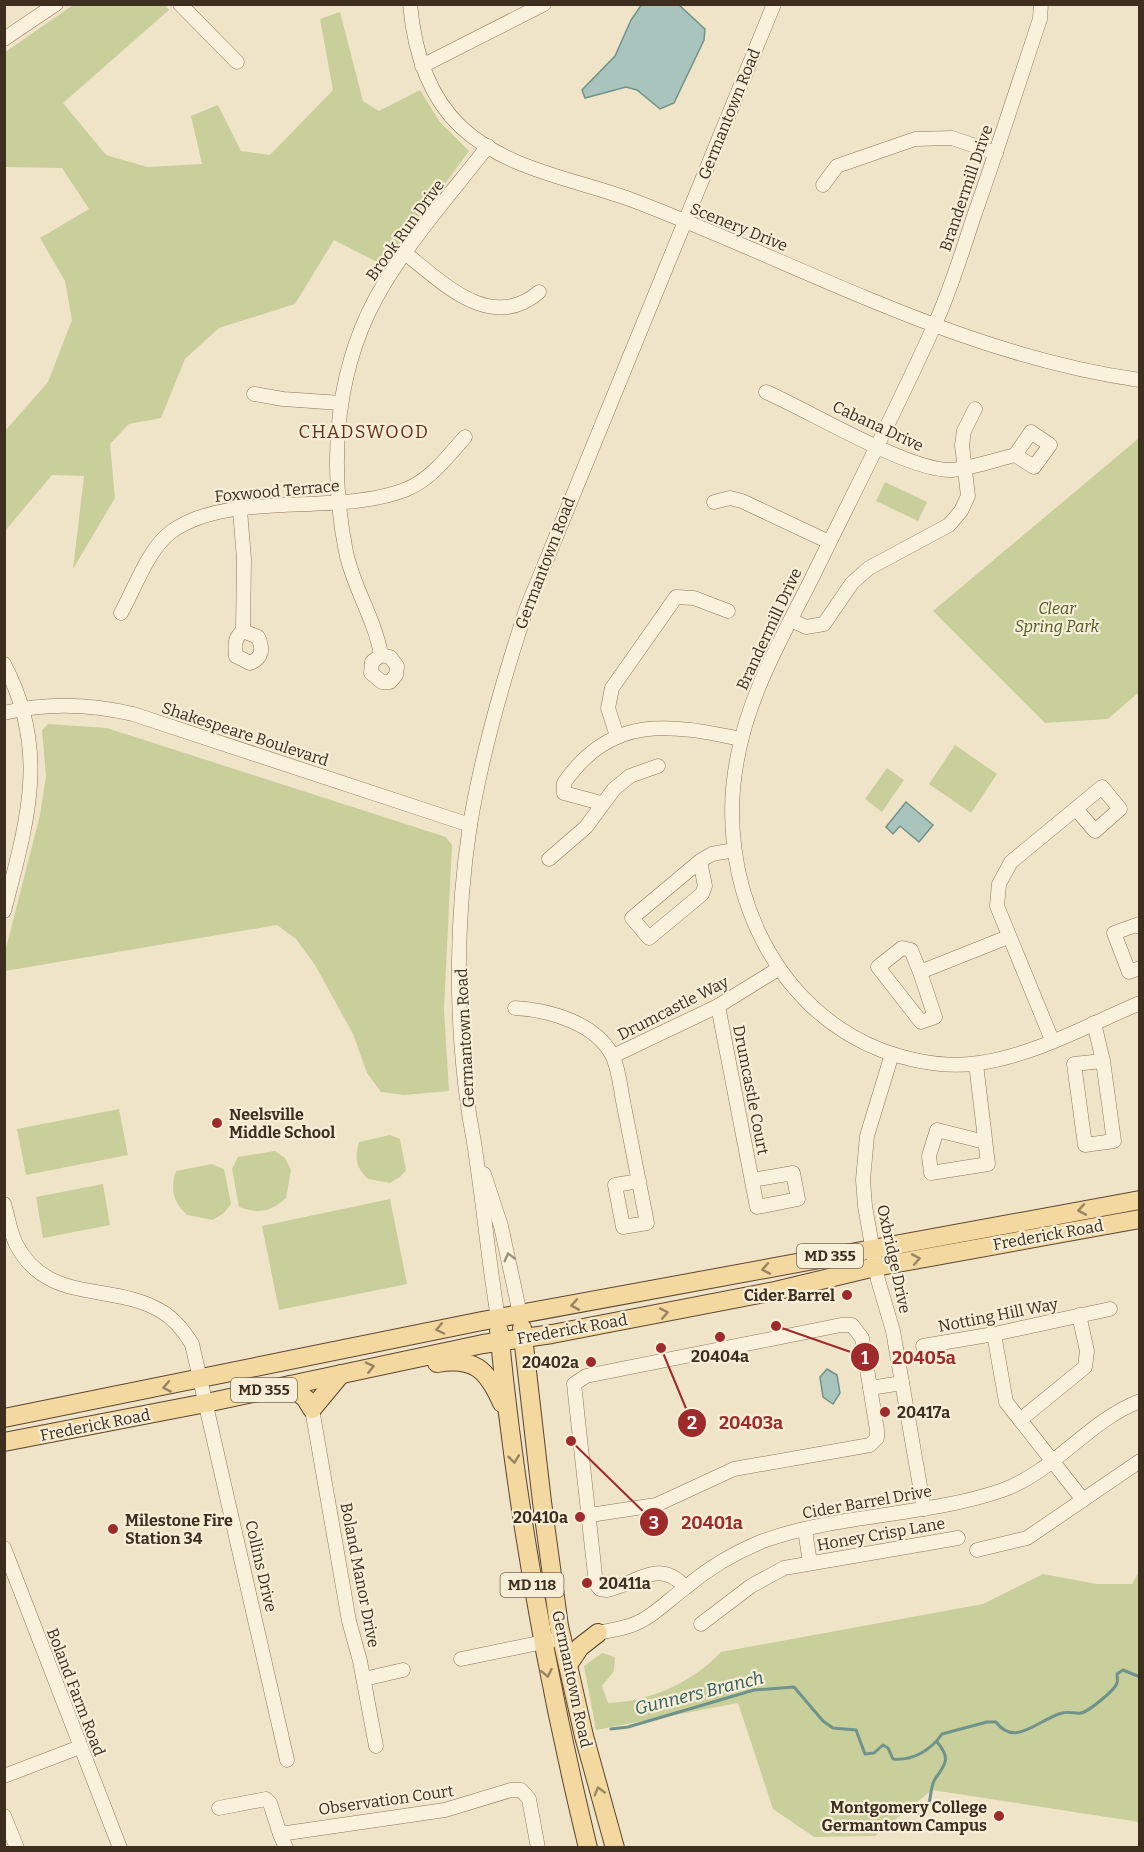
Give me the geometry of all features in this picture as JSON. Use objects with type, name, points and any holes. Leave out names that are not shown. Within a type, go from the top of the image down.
[{"type":"main road","name":"Frederick Road","points":[[4,1419],[498,1318],[1140,1200]]},
{"type":"main road","name":"Frederick Road","points":[[6,1439],[206,1403],[399,1360],[775,1291],[875,1267],[1140,1219]]},
{"type":"main road","name":"Germantown Road","points":[[520,1314],[542,1502],[562,1637],[584,1737],[615,1848]]},
{"type":"main road","name":"Germantown Road","points":[[498,1318],[509,1419],[541,1642],[588,1848]]},
{"type":"main road","points":[[399,1360],[426,1365],[454,1360],[472,1364],[488,1375],[509,1419]]},
{"type":"main road","points":[[290,1385],[306,1399],[312,1409],[340,1374]]},
{"type":"main road","points":[[6,1439],[23,1421],[34,1414]]},
{"type":"main road","points":[[562,1637],[598,1633]]},
{"type":"main road","points":[[568,1665],[580,1647],[598,1633]]},
{"type":"street","points":[[4,39],[56,4]]},
{"type":"street","points":[[180,4],[237,62]]},
{"type":"street","name":"Scenery Drive","points":[[410,4],[415,49],[445,107],[462,128],[488,146],[524,165],[631,200],[935,325],[1009,353],[1090,374],[1140,380]]},
{"type":"street","points":[[422,66],[544,4]]},
{"type":"street","name":"Germantown Road","points":[[498,1318],[467,1095],[461,989],[464,888],[470,825],[497,703],[526,610],[774,4]]},
{"type":"street","name":"Brandermill Drive","points":[[1041,4],[1040,20],[935,325],[758,687],[741,739],[733,802],[734,850],[752,916],[778,969],[799,996],[826,1021],[858,1041],[891,1054],[930,1062],[976,1064],[1018,1054],[1140,1003]]},
{"type":"street","points":[[823,185],[837,166],[915,139],[952,138],[996,153]]},
{"type":"street","name":"Brook Run Drive","points":[[381,655],[378,637],[347,555],[338,501],[336,451],[341,403],[349,365],[363,325],[383,285],[488,146]]},
{"type":"street","points":[[405,254],[456,293],[477,304],[509,308],[528,301],[539,292]]},
{"type":"street","name":"Cabana Drive","points":[[766,392],[919,464],[940,470],[965,467],[1015,455]]},
{"type":"street","points":[[254,394],[283,399],[341,403]]},
{"type":"street","points":[[791,620],[807,627],[824,624],[852,583],[869,568],[949,525],[968,496],[962,445],[964,431],[975,409]]},
{"type":"street","name":"Foxwood Terrace","points":[[121,613],[156,549],[171,532],[202,516],[240,510],[379,498],[409,488],[433,472],[465,437]]},
{"type":"street","points":[[714,502],[730,498],[742,501],[829,542]]},
{"type":"street","points":[[240,510],[244,559],[243,631]]},
{"type":"street","points":[[617,736],[610,721],[608,708],[612,688],[676,597],[694,598],[728,611]]},
{"type":"street","points":[[4,664],[23,708],[29,730],[33,778],[28,814],[4,911]]},
{"type":"street","name":"Shakespeare Boulevard","points":[[4,713],[23,708],[70,705],[101,707],[133,714],[470,825]]},
{"type":"street","points":[[601,803],[564,793],[564,783],[600,747],[617,736],[663,727],[684,727],[741,739]]},
{"type":"street","points":[[549,859],[586,827],[601,803],[630,776],[658,766]]},
{"type":"street","points":[[1052,1040],[997,906],[1003,872],[1011,862],[1076,809]]},
{"type":"street","points":[[700,861],[705,886],[702,894],[649,938],[632,918],[700,861],[712,854],[734,850]]},
{"type":"street","points":[[1140,927],[1138,924],[1114,933],[1129,972],[1140,968]]},
{"type":"street","points":[[920,972],[1008,937]]},
{"type":"street","points":[[902,948],[911,950],[920,972],[935,1017],[921,1022],[878,967],[902,948]]},
{"type":"street","name":"Drumcastle Way","points":[[613,1056],[718,1006],[778,969]]},
{"type":"street","name":"Drumcastle Court","points":[[718,1006],[752,1180]]},
{"type":"street","points":[[515,1008],[554,1013],[571,1020],[586,1029],[613,1056],[639,1181]]},
{"type":"street","points":[[1094,1023],[1103,1061],[1114,1141],[1085,1145],[1074,1064],[1103,1061]]},
{"type":"street","name":"Oxbridge Drive","points":[[891,1054],[873,1109],[864,1157],[865,1206],[875,1267],[893,1331],[924,1509]]},
{"type":"street","points":[[976,1064],[988,1164],[931,1173],[929,1156],[937,1130],[985,1142]]},
{"type":"street","name":"Germantown Road","points":[[476,1155],[501,1226],[520,1314]]},
{"type":"street","name":"Collins Drive","points":[[4,1204],[16,1244],[34,1267],[46,1276],[72,1288],[133,1300],[160,1310],[183,1330],[192,1344],[287,1760]]},
{"type":"street","name":"Notting Hill Way","points":[[923,1346],[993,1334],[1110,1309]]},
{"type":"street","name":"Notting Hill Way","points":[[1020,1420],[1085,1367],[1087,1352],[1079,1315]]},
{"type":"street","points":[[590,1515],[656,1505],[734,1469],[870,1445],[877,1438],[870,1388],[862,1338],[852,1325],[841,1325],[579,1379],[574,1384],[596,1584],[600,1589],[618,1587],[664,1572],[674,1575],[685,1587]]},
{"type":"street","points":[[993,1334],[1006,1402],[1083,1500]]},
{"type":"street","points":[[870,1388],[902,1383]]},
{"type":"street","name":"Cider Barrel Drive","points":[[598,1633],[630,1626],[666,1605],[685,1587],[730,1558],[763,1542],[805,1530],[924,1509],[1005,1489],[1052,1461],[1102,1420],[1140,1401]]},
{"type":"street","name":"Boland Manor Drive","points":[[312,1409],[349,1621],[364,1679],[376,1746]]},
{"type":"street","points":[[977,1550],[1027,1538],[1140,1461]]},
{"type":"street","name":"Honey Crisp Lane","points":[[805,1530],[810,1563]]},
{"type":"street","name":"Honey Crisp Lane","points":[[701,1624],[751,1586],[784,1568],[958,1538]]},
{"type":"street","name":"Boland Farm Road","points":[[4,1548],[120,1848]]},
{"type":"street","points":[[461,1659],[562,1637]]},
{"type":"street","points":[[364,1679],[404,1670]]},
{"type":"street","points":[[4,1776],[80,1747]]},
{"type":"street","name":"Observation Court","points":[[280,1834],[445,1810],[511,1790],[521,1790],[529,1799],[538,1848]]},
{"type":"street","points":[[219,1808],[266,1799],[270,1803],[286,1848]]},
{"type":"street","points":[[4,1816],[17,1848]]},
{"type":"green space","points":[[73,5],[165,5],[169,10],[63,103],[106,155],[147,167],[202,164],[191,116],[218,105],[241,151],[270,155],[333,90],[320,19],[340,12],[363,101],[379,111],[420,90],[440,122],[469,151],[385,266],[334,240],[295,304],[219,328],[185,359],[161,418],[129,424],[110,444],[115,498],[73,569],[84,476],[52,475],[5,531],[5,431],[48,382],[72,320],[65,281],[40,238],[89,209],[62,168],[5,167],[4,53]]},
{"type":"green space","name":"Clear Spring Park","points":[[1139,438],[1139,692],[1108,719],[1045,723],[933,611]]},
{"type":"green space","points":[[885,482],[927,502],[918,521],[876,501]]},
{"type":"green space","points":[[48,724],[107,728],[446,837],[452,845],[444,1009],[449,1091],[404,1095],[381,1092],[367,1073],[353,1034],[315,965],[296,939],[277,925],[5,971],[5,952],[40,815],[46,776],[42,730]]},
{"type":"green space","points":[[955,745],[997,774],[971,813],[929,784]]},
{"type":"green space","points":[[887,768],[904,780],[882,812],[865,799]]},
{"type":"green space","points":[[119,1109],[128,1155],[26,1175],[17,1129]]},
{"type":"green space","points":[[390,1135],[400,1139],[406,1170],[390,1183],[368,1179],[357,1162],[359,1142]]},
{"type":"green space","points":[[275,1151],[285,1158],[291,1170],[286,1198],[270,1209],[252,1211],[239,1207],[232,1169],[238,1157]]},
{"type":"green space","points":[[212,1164],[224,1169],[231,1204],[224,1213],[213,1220],[187,1215],[174,1195],[173,1184],[176,1171]]},
{"type":"green space","points":[[103,1184],[110,1225],[43,1238],[36,1197]]},
{"type":"green space","points":[[390,1199],[407,1284],[279,1310],[262,1226]]},
{"type":"green space","points":[[1139,1572],[1139,1822],[932,1790],[875,1836],[814,1837],[773,1809],[738,1703],[596,1730],[584,1666],[602,1653],[615,1657],[614,1671],[602,1686],[608,1703],[623,1702],[654,1694],[684,1681],[710,1663],[721,1652],[983,1604],[1043,1574],[1097,1584],[1132,1584]]},
{"type":"water","points":[[642,4],[679,5],[705,29],[704,40],[674,103],[660,109],[637,90],[626,87],[585,98],[582,90],[615,56],[631,20]]},
{"type":"water","points":[[906,802],[933,825],[919,842],[900,826],[893,834],[886,827]]},
{"type":"water","points":[[827,1369],[837,1375],[840,1393],[833,1404],[823,1397],[820,1377]]},
{"type":"waterway","name":"Gunners Branch","points":[[611,1729],[628,1727],[754,1690],[794,1687],[823,1721],[833,1728],[856,1730],[865,1754],[874,1753],[883,1745],[888,1748],[893,1759],[900,1759],[921,1753],[933,1745],[942,1734],[987,1722],[996,1722],[1003,1729],[1019,1732],[1028,1730],[1062,1713],[1084,1712],[1112,1690],[1117,1683],[1117,1674],[1123,1670],[1140,1677]]},
{"type":"waterway","points":[[929,1803],[934,1781],[945,1761],[944,1752],[937,1742]]},
{"type":"place","name":"Neelsville Middle School","points":[[217,1123]]},
{"type":"place","name":"Cider Barrel","points":[[847,1295]]},
{"type":"place","name":"20405a","points":[[776,1326]]},
{"type":"place","name":"20404a","points":[[720,1337]]},
{"type":"place","name":"20403a","points":[[661,1348]]},
{"type":"place","name":"20402a","points":[[591,1362]]},
{"type":"place","name":"20417a","points":[[885,1412]]},
{"type":"place","name":"20401a","points":[[571,1441]]},
{"type":"place","name":"20410a","points":[[580,1517]]},
{"type":"place","name":"Milestone Fire Station 34","points":[[113,1529]]},
{"type":"place","name":"20411a","points":[[587,1583]]},
{"type":"place","name":"Montgomery College Germantown Campus","points":[[999,1816]]},
{"type":"district","name":"CHADSWOOD","points":[[364,432]]}]
